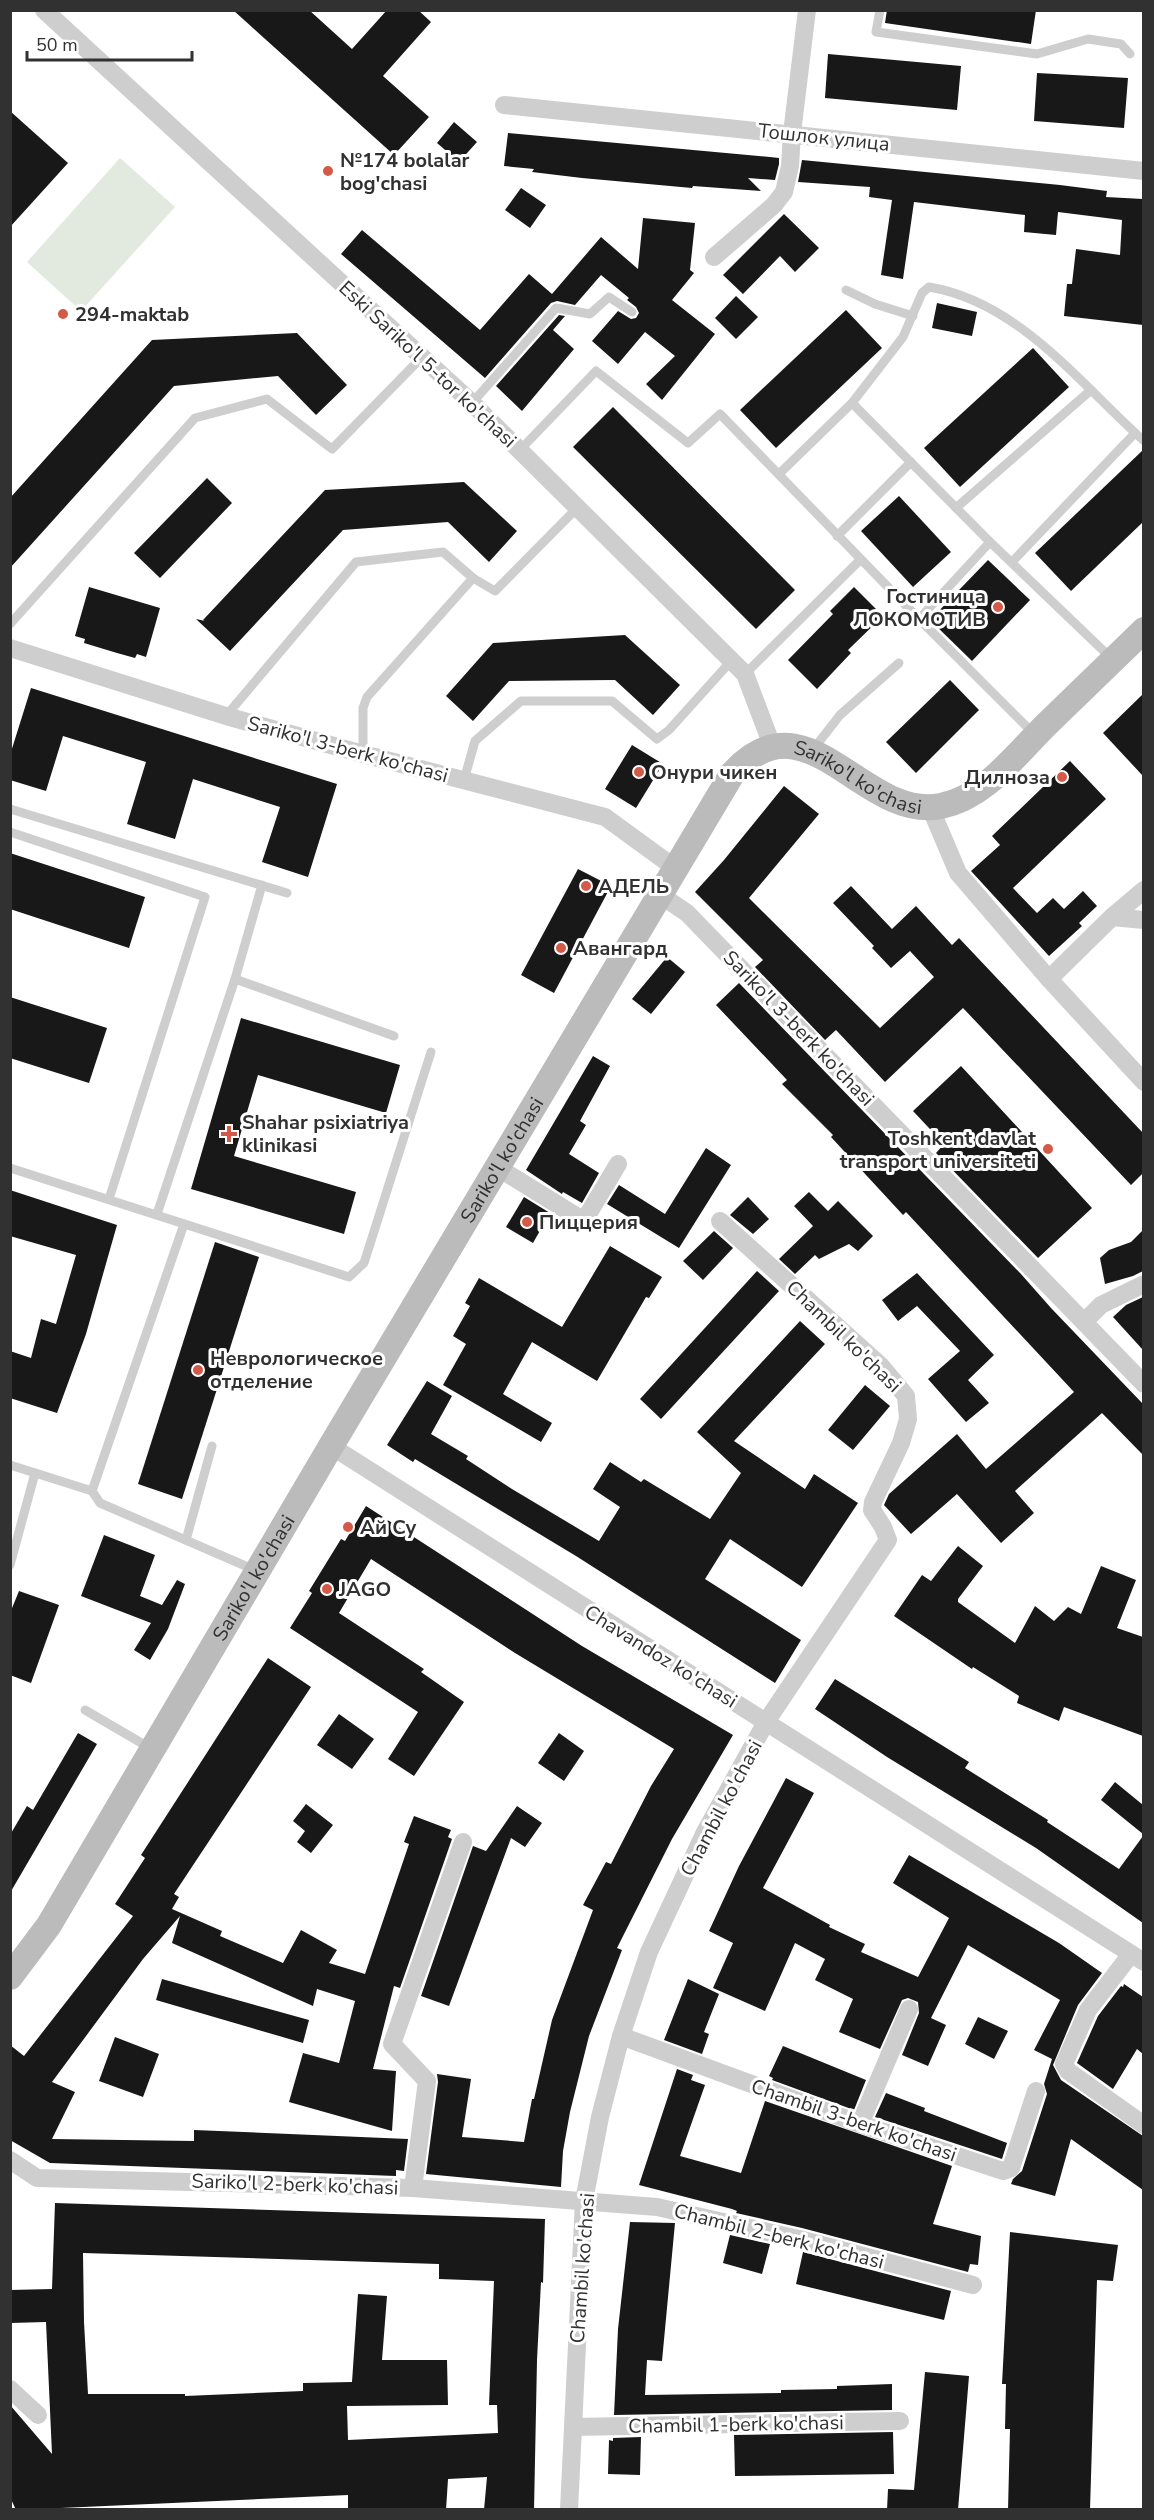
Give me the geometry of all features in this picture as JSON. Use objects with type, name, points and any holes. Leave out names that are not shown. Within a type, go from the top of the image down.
[{"type":"main road","name":"Sariko'l ko'chasi","points":[[10,1977],[49,1925],[331,1446],[732,774],[746,761],[773,748],[792,746],[812,751],[892,801],[904,805],[930,807],[956,801],[1000,772],[1143,630]]},
{"type":"street","name":"Eski Sariko'l 5-tor ko'chasi","points":[[45,10],[472,403],[732,660],[745,674],[773,748]]},
{"type":"street","points":[[714,257],[774,205],[784,192],[790,166],[807,10]]},
{"type":"street","name":"Тошлок улица","points":[[504,105],[1143,171]]},
{"type":"street","name":"Sariko'l 3-berk ko'chasi","points":[[10,648],[226,716],[605,817],[675,868]]},
{"type":"street","points":[[930,807],[958,873],[1049,979],[1143,1082]]},
{"type":"street","points":[[1049,979],[1143,890]]},
{"type":"street","name":"Sariko'l 3-berk ko'chasi","points":[[659,894],[687,913],[1143,1384]]},
{"type":"street","points":[[1112,917],[1143,920]]},
{"type":"street","points":[[497,1167],[584,1221],[618,1164]]},
{"type":"street","name":"Chambil ko'chasi","points":[[569,2510],[584,2201],[600,2117],[621,2036],[649,1952],[705,1832],[766,1722],[888,1540],[872,1510],[873,1502],[901,1443],[908,1419],[906,1395],[881,1366],[720,1221]]},
{"type":"street","points":[[1084,1322],[1101,1305],[1143,1284]]},
{"type":"street","name":"Chavandoz ko'chasi","points":[[331,1446],[1137,1958]]},
{"type":"street","points":[[413,2188],[427,2081],[392,2044],[462,1842]]},
{"type":"street","points":[[1137,1958],[1088,2010],[1064,2064],[1068,2071],[1143,2125]]},
{"type":"street","points":[[860,2124],[909,2009]]},
{"type":"street","name":"Chambil 3-berk ko'chasi","points":[[621,2036],[860,2124],[1007,2171],[1011,2168],[1036,2091]]},
{"type":"street","name":"Sariko'l 2-berk ko'chasi","points":[[10,2160],[37,2178],[413,2188],[584,2201]]},
{"type":"street","name":"Chambil 2-berk ko'chasi","points":[[584,2201],[657,2207],[799,2239],[973,2285]]},
{"type":"street","points":[[10,2389],[38,2415]]},
{"type":"street","name":"Chambil 1-berk ko'chasi","points":[[573,2427],[900,2421]]},
{"type":"lane","points":[[880,10],[876,32],[1036,54],[1088,39],[1121,44],[1130,54]]},
{"type":"lane","points":[[778,474],[852,404],[903,337],[922,293],[929,287],[946,290],[981,303],[1037,340],[1143,441]]},
{"type":"lane","points":[[846,290],[875,304],[913,316]]},
{"type":"lane","points":[[472,403],[556,308],[590,314],[609,297],[632,312]]},
{"type":"lane","points":[[10,624],[195,418],[267,399],[332,449],[422,357]]},
{"type":"lane","points":[[520,450],[596,371],[688,443],[720,414],[860,560],[1035,735]]},
{"type":"lane","points":[[957,508],[1091,390]]},
{"type":"lane","points":[[852,404],[990,542],[1113,660]]},
{"type":"lane","points":[[1012,562],[1135,433]]},
{"type":"lane","points":[[837,536],[911,462]]},
{"type":"lane","points":[[226,716],[356,562],[443,552],[473,578],[495,591],[578,507]]},
{"type":"lane","points":[[919,619],[990,542]]},
{"type":"lane","points":[[745,674],[860,560]]},
{"type":"lane","points":[[363,754],[363,708],[367,697],[473,578]]},
{"type":"lane","points":[[464,780],[475,741],[521,701],[612,701],[657,739],[669,730],[732,660]]},
{"type":"lane","points":[[812,751],[840,715],[899,663]]},
{"type":"lane","points":[[10,810],[287,893]]},
{"type":"lane","points":[[10,832],[205,897],[109,1199]]},
{"type":"lane","points":[[157,1214],[235,979],[262,885]]},
{"type":"lane","points":[[235,979],[394,1036]]},
{"type":"lane","points":[[10,1168],[349,1277],[364,1263],[431,1052]]},
{"type":"lane","points":[[92,1491],[184,1224]]},
{"type":"lane","points":[[186,1540],[213,1446]]},
{"type":"lane","points":[[10,1465],[92,1491],[100,1503],[257,1571]]},
{"type":"lane","points":[[10,1565],[35,1473]]},
{"type":"lane","points":[[85,1710],[152,1749]]},
{"type":"shaded area","points":[[120,158],[175,207],[81,311],[27,262]]},
{"type":"building","points":[[233,10],[309,10],[352,49],[387,10],[418,10],[431,22],[383,76],[429,117],[394,155]]},
{"type":"building","points":[[887,10],[1036,10],[1031,44],[885,23]]},
{"type":"building","points":[[828,54],[961,66],[957,110],[825,98]]},
{"type":"building","points":[[1037,73],[1128,78],[1124,128],[1034,121]]},
{"type":"building","points":[[10,111],[68,163],[10,227]]},
{"type":"building","points":[[454,122],[477,142],[459,162],[437,143]]},
{"type":"building","points":[[508,133],[779,158],[779,164],[775,180],[748,178],[761,191],[693,186],[692,188],[582,178],[504,166]]},
{"type":"building","points":[[802,160],[1060,185],[1107,191],[1106,197],[1143,199],[1143,325],[1064,316],[1067,284],[1072,284],[1076,249],[1120,255],[1122,220],[1058,212],[1056,235],[1024,232],[1025,215],[914,202],[903,279],[881,275],[892,200],[869,197],[870,187],[798,182]]},
{"type":"building","points":[[521,188],[546,205],[530,228],[505,210]]},
{"type":"building","points":[[784,214],[819,248],[795,272],[780,256],[743,294],[723,275]]},
{"type":"building","points":[[643,218],[695,223],[690,270],[694,273],[672,300],[715,334],[662,400],[646,384],[675,356],[645,332],[618,364],[592,341],[618,311],[631,319],[636,318],[639,313],[636,307],[627,300],[629,298],[601,275],[575,305],[557,301],[551,303],[485,378],[341,254],[362,230],[480,330],[529,274],[552,294],[601,237],[638,269]]},
{"type":"building","points":[[736,296],[758,317],[736,339],[715,318]]},
{"type":"building","points":[[937,303],[977,312],[972,336],[932,328]]},
{"type":"building","points":[[846,310],[882,348],[776,448],[740,410]]},
{"type":"building","points":[[559,315],[565,316],[553,330],[574,349],[522,411],[496,386]]},
{"type":"building","points":[[297,333],[347,385],[316,415],[278,376],[174,386],[10,568],[10,498],[152,340]]},
{"type":"building","points":[[1033,348],[1069,387],[960,487],[924,448]]},
{"type":"building","points":[[613,407],[795,590],[756,629],[573,447]]},
{"type":"building","points":[[1143,450],[1143,522],[1071,591],[1035,553]]},
{"type":"building","points":[[207,478],[232,503],[160,578],[134,553]]},
{"type":"building","points":[[464,482],[517,531],[489,562],[448,522],[343,530],[230,651],[196,619],[205,621],[203,620],[325,490]]},
{"type":"building","points":[[899,496],[951,552],[913,587],[861,531]]},
{"type":"building","points":[[988,560],[1030,600],[972,661],[930,620]]},
{"type":"building","points":[[89,587],[160,608],[146,657],[137,654],[135,658],[117,653],[84,643],[85,639],[75,636]]},
{"type":"building","points":[[854,587],[883,616],[848,650],[851,653],[817,689],[788,660],[833,614],[830,611]]},
{"type":"building","points":[[625,635],[680,685],[653,715],[615,680],[509,681],[473,721],[446,696],[493,643]]},
{"type":"building","points":[[950,680],[979,710],[916,773],[886,742]]},
{"type":"building","points":[[31,688],[337,784],[308,877],[262,862],[280,807],[193,779],[175,839],[127,824],[146,762],[63,736],[46,791],[10,780],[10,755]]},
{"type":"building","points":[[1143,694],[1143,776],[1103,733]]},
{"type":"building","points":[[632,745],[663,764],[636,808],[605,789]]},
{"type":"building","points":[[1070,761],[1106,799],[1013,888],[1037,913],[1053,898],[1064,909],[1083,891],[1097,906],[1079,923],[1082,926],[1049,956],[971,871],[1000,845],[992,836]]},
{"type":"building","points":[[784,786],[819,814],[749,898],[880,1028],[934,977],[910,951],[891,968],[872,948],[874,946],[833,903],[851,886],[892,929],[916,906],[952,945],[959,938],[1143,1133],[1143,1173],[1131,1185],[963,1008],[885,1082],[836,1030],[825,1040],[755,967],[763,960],[695,892]]},
{"type":"building","points":[[10,853],[145,897],[129,948],[10,909]]},
{"type":"building","points":[[578,869],[611,886],[554,993],[521,975]]},
{"type":"building","points":[[667,957],[685,972],[651,1014],[632,999]]},
{"type":"building","points":[[739,983],[1021,1274],[1143,1404],[1143,1455],[1102,1413],[1015,1491],[1034,1513],[1001,1543],[957,1494],[911,1534],[884,1505],[889,1494],[957,1434],[986,1469],[1074,1392],[906,1212],[903,1215],[831,1137],[833,1135],[782,1084],[787,1080],[716,1005]]},
{"type":"building","points":[[10,997],[107,1028],[89,1083],[10,1058]]},
{"type":"building","points":[[241,1018],[400,1065],[386,1113],[258,1075],[234,1156],[356,1192],[344,1234],[191,1189]]},
{"type":"building","points":[[593,1056],[610,1066],[580,1121],[586,1125],[569,1154],[599,1173],[582,1203],[563,1192],[562,1194],[526,1170]]},
{"type":"building","points":[[961,1066],[1092,1208],[1038,1258],[936,1153],[944,1144],[913,1111]]},
{"type":"building","points":[[706,1148],[731,1165],[679,1248],[607,1204],[619,1185],[665,1214]]},
{"type":"building","points":[[10,1190],[117,1225],[86,1334],[57,1413],[10,1398],[10,1351],[31,1358],[41,1319],[56,1324],[76,1255],[10,1236]]},
{"type":"building","points":[[809,1192],[828,1211],[838,1201],[873,1236],[858,1251],[849,1244],[819,1259],[815,1255],[795,1274],[779,1259],[813,1226],[794,1206]]},
{"type":"building","name":"Пиццерия","points":[[524,1197],[550,1213],[533,1243],[506,1227]]},
{"type":"building","points":[[748,1197],[769,1219],[753,1234],[730,1215]]},
{"type":"building","points":[[1143,1230],[1143,1271],[1105,1284],[1100,1258],[1109,1250],[1131,1242]]},
{"type":"building","points":[[714,1231],[733,1248],[703,1280],[683,1261]]},
{"type":"building","name":"Неврологическое отделение","points":[[215,1242],[259,1257],[182,1499],[138,1484]]},
{"type":"building","points":[[610,1246],[662,1277],[649,1298],[646,1297],[597,1381],[532,1342],[503,1394],[552,1423],[541,1442],[443,1385],[466,1344],[453,1336],[470,1306],[465,1303],[479,1278],[562,1327]]},
{"type":"building","points":[[757,1271],[779,1291],[661,1419],[640,1399]]},
{"type":"building","points":[[917,1273],[994,1355],[968,1380],[989,1403],[966,1422],[928,1379],[960,1351],[917,1306],[898,1321],[882,1300]]},
{"type":"building","points":[[1143,1297],[1143,1350],[1113,1317],[1126,1305]]},
{"type":"building","points":[[800,1321],[825,1344],[734,1441],[805,1489],[814,1474],[858,1503],[802,1587],[730,1539],[705,1579],[801,1640],[775,1683],[576,1556],[415,1459],[413,1462],[387,1445],[427,1381],[452,1396],[431,1434],[468,1456],[466,1459],[512,1489],[599,1541],[620,1507],[593,1489],[610,1462],[641,1482],[644,1479],[710,1519],[741,1473],[697,1432]]},
{"type":"building","points":[[865,1385],[890,1406],[853,1450],[828,1430]]},
{"type":"building","points":[[366,1506],[582,1646],[733,1735],[672,1839],[617,1948],[622,1950],[589,2036],[570,2112],[563,2151],[561,2187],[426,2174],[438,2082],[437,2074],[471,2079],[462,2137],[524,2142],[532,2099],[534,2099],[552,2020],[593,1910],[583,1905],[606,1862],[611,1864],[651,1786],[674,1749],[515,1653],[371,1559],[339,1613],[424,1669],[421,1672],[464,1702],[414,1776],[388,1759],[418,1712],[290,1628],[312,1593],[309,1591],[341,1539],[345,1541]]},
{"type":"building","points":[[104,1535],[155,1555],[140,1596],[162,1605],[177,1580],[185,1584],[168,1629],[150,1660],[134,1650],[151,1623],[81,1596]]},
{"type":"building","points":[[958,1546],[983,1566],[958,1602],[1015,1643],[1035,1606],[1054,1621],[1068,1607],[1081,1614],[1101,1566],[1136,1580],[1117,1628],[1143,1637],[1143,1736],[1064,1707],[1059,1721],[1017,1703],[1019,1696],[973,1667],[972,1669],[894,1616],[922,1575],[931,1581]]},
{"type":"building","points":[[19,1591],[59,1605],[31,1683],[10,1675],[10,1613]]},
{"type":"building","points":[[268,1658],[311,1687],[174,1894],[179,1897],[172,1909],[222,1931],[220,1936],[283,1963],[301,1930],[337,1950],[329,1963],[365,1974],[409,1844],[404,1842],[414,1816],[451,1830],[448,1837],[452,1839],[400,1988],[394,1986],[373,2069],[396,2071],[392,2131],[289,2102],[303,2053],[339,2063],[355,2001],[317,1989],[313,2006],[172,1943],[180,1916],[143,1959],[52,2082],[75,2092],[52,2139],[194,2141],[194,2130],[408,2139],[404,2171],[396,2170],[396,2176],[50,2163],[10,2140],[10,2045],[24,2056],[133,1916],[115,1904],[145,1858],[141,1855]]},
{"type":"building","points":[[835,1679],[969,1762],[965,1768],[1048,1820],[1047,1822],[1119,1869],[1143,1836],[1143,1923],[1036,1848],[887,1757],[815,1709]]},
{"type":"building","points":[[339,1714],[374,1739],[352,1769],[317,1745]]},
{"type":"building","points":[[78,1733],[97,1744],[10,1893],[10,1835],[27,1806],[33,1810]]},
{"type":"building","points":[[559,1733],[584,1751],[564,1781],[538,1763]]},
{"type":"building","points":[[786,1778],[814,1793],[763,1888],[830,1925],[829,1927],[865,1944],[861,1952],[918,1977],[949,1918],[893,1883],[909,1855],[1059,1943],[1102,1973],[1078,2005],[1053,2065],[1061,2080],[1143,2136],[1143,2190],[1071,2139],[1055,2196],[1011,2184],[1022,2171],[1047,2094],[1044,2084],[1052,2059],[1034,2050],[1060,2000],[968,1945],[931,2018],[946,2025],[928,2066],[902,2055],[919,2013],[918,2002],[908,1998],[902,2000],[880,2049],[839,2032],[853,1999],[815,1980],[825,1959],[795,1943],[765,2011],[713,1988],[733,1943],[709,1931],[739,1866]]},
{"type":"building","points":[[1115,1782],[1143,1805],[1143,1834],[1101,1800]]},
{"type":"building","points":[[306,1804],[333,1825],[311,1853],[297,1842],[305,1831],[293,1821]]},
{"type":"building","points":[[517,1806],[542,1823],[525,1847],[511,1838],[449,2006],[421,1996],[473,1846],[486,1851]]},
{"type":"building","points":[[162,1979],[309,2020],[303,2043],[156,2000]]},
{"type":"building","points":[[688,1979],[719,1994],[704,2032],[709,2034],[702,2054],[664,2040]]},
{"type":"building","points":[[1124,1984],[1143,1997],[1143,2054],[1137,2049],[1113,2089],[1077,2063],[1098,2016]]},
{"type":"building","points":[[978,2017],[1008,2031],[994,2059],[965,2044]]},
{"type":"building","points":[[115,2037],[159,2054],[143,2097],[99,2081]]},
{"type":"building","points":[[783,2046],[866,2080],[854,2110],[772,2080],[773,2078],[769,2076]]},
{"type":"building","points":[[677,2069],[693,2075],[691,2080],[705,2085],[680,2156],[741,2173],[765,2101],[952,2166],[933,2224],[981,2236],[978,2265],[970,2264],[968,2272],[736,2213],[737,2211],[732,2209],[639,2185]]},
{"type":"building","points":[[886,2093],[925,2108],[924,2111],[1007,2143],[1002,2159],[875,2117]]},
{"type":"building","points":[[55,2203],[545,2219],[537,2360],[534,2510],[484,2510],[487,2477],[448,2479],[446,2510],[348,2510],[348,2495],[16,2510],[10,2497],[10,2405],[52,2454],[46,2322],[10,2323],[10,2290],[52,2289]],"holes":[[[83,2253],[439,2264],[439,2279],[494,2281],[489,2405],[497,2405],[498,2433],[348,2440],[347,2406],[448,2405],[447,2360],[382,2360],[387,2296],[358,2294],[352,2382],[303,2383],[303,2391],[185,2396],[185,2394],[88,2394]]]},
{"type":"building","points":[[630,2222],[675,2223],[662,2361],[647,2360],[645,2395],[781,2393],[781,2390],[837,2389],[837,2386],[892,2384],[892,2410],[614,2415],[618,2329]]},
{"type":"building","points":[[1010,2232],[1118,2245],[1113,2281],[1097,2280],[1090,2510],[1008,2510],[1010,2429],[1005,2429],[1006,2384],[1002,2384]]},
{"type":"building","points":[[730,2235],[770,2244],[762,2274],[723,2263]]},
{"type":"building","points":[[803,2252],[951,2291],[944,2320],[796,2284]]},
{"type":"building","points":[[925,2372],[969,2376],[958,2510],[887,2510],[888,2489],[914,2490]]},
{"type":"building","points":[[893,2432],[894,2474],[735,2476],[734,2435]]},
{"type":"building","points":[[641,2437],[640,2475],[608,2474],[609,2440]]},
{"type":"place","name":"№174 bolalar bog'chasi","points":[[328,171]]},
{"type":"place","name":"294-maktab","points":[[63,314]]},
{"type":"place","name":"Гостиница ЛОКОМОТИВ","points":[[998,607]]},
{"type":"place","name":"Онури чикен","points":[[639,772]]},
{"type":"place","name":"Дилноза","points":[[1062,777]]},
{"type":"place","name":"АДЕЛЬ","points":[[586,886]]},
{"type":"place","name":"Авангард","points":[[561,948]]},
{"type":"place","name":"Shahar psixiatriya klinikasi","points":[[229,1134]]},
{"type":"place","name":"Toshkent davlat transport universiteti","points":[[1048,1149]]},
{"type":"place","name":"Пиццерия","points":[[527,1222]]},
{"type":"place","name":"Неврологическое отделение","points":[[198,1370]]},
{"type":"place","name":"Ай Су","points":[[348,1527]]},
{"type":"place","name":"JAGO","points":[[327,1589]]}]
